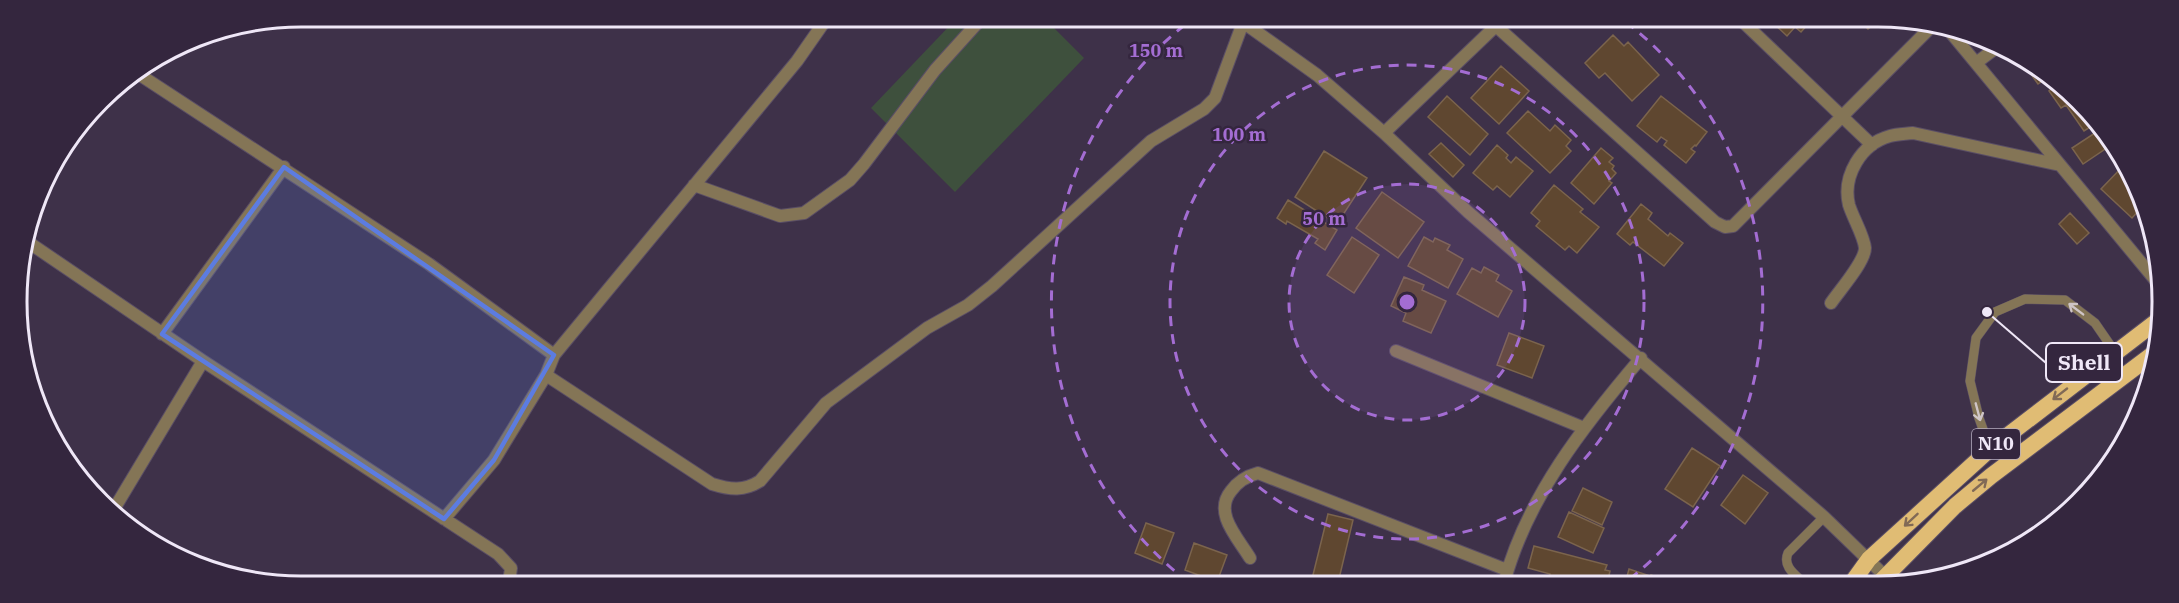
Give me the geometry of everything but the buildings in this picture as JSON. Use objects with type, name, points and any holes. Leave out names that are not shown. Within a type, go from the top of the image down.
[{"type":"highway","name":"N10","points":[[1857,576],[1869,559],[1990,449],[2151,326]]},
{"type":"highway","name":"N10","points":[[1886,576],[1955,506],[1991,476],[2146,359]]},
{"type":"street","points":[[444,519],[494,460],[546,375],[554,355],[797,61],[821,27]]},
{"type":"street","points":[[694,185],[780,216],[804,213],[850,180],[864,165],[934,70],[974,27]]},
{"type":"street","points":[[546,375],[712,484],[741,490],[750,487],[760,481],[826,404],[927,328],[968,305],[992,286],[1151,141],[1204,109],[1215,98],[1240,27]]},
{"type":"street","points":[[1252,27],[1317,75],[1384,132],[1468,212],[1824,517],[1869,559],[1879,576]]},
{"type":"street","points":[[1384,132],[1495,27]]},
{"type":"street","points":[[1503,27],[1715,222],[1725,227],[1733,226],[1927,31]]},
{"type":"street","points":[[1748,27],[1872,145]]},
{"type":"street","points":[[1956,38],[2150,274]]},
{"type":"street","points":[[1976,63],[1991,52]]},
{"type":"street","points":[[143,77],[429,264],[554,355]]},
{"type":"street","points":[[1831,303],[1862,259],[1865,248],[1849,202],[1849,176],[1857,160],[1872,145],[1889,136],[1913,133],[2060,165]]},
{"type":"street","points":[[162,334],[284,167]]},
{"type":"street","points":[[33,245],[203,362],[498,554],[511,568],[510,576]]},
{"type":"street","points":[[1396,351],[1584,428]]},
{"type":"street","points":[[1506,576],[1530,516],[1568,450],[1641,358]]},
{"type":"street","points":[[117,504],[203,362]]},
{"type":"street","points":[[1250,558],[1224,513],[1224,500],[1233,487],[1247,476],[1258,473],[1507,570]]},
{"type":"lane","points":[[1990,449],[1970,381],[1976,338],[1995,312],[2025,299],[2065,300],[2095,323],[2115,352]]},
{"type":"lane","points":[[1797,576],[1787,567],[1788,553],[1824,517]]},
{"type":"highlighted area","points":[[284,167],[554,355],[494,460],[444,519],[162,334]]},
{"type":"green space","points":[[948,27],[1053,27],[1084,58],[955,192],[871,108]]},
{"type":"place","name":"Shell","points":[[1987,312]]}]
